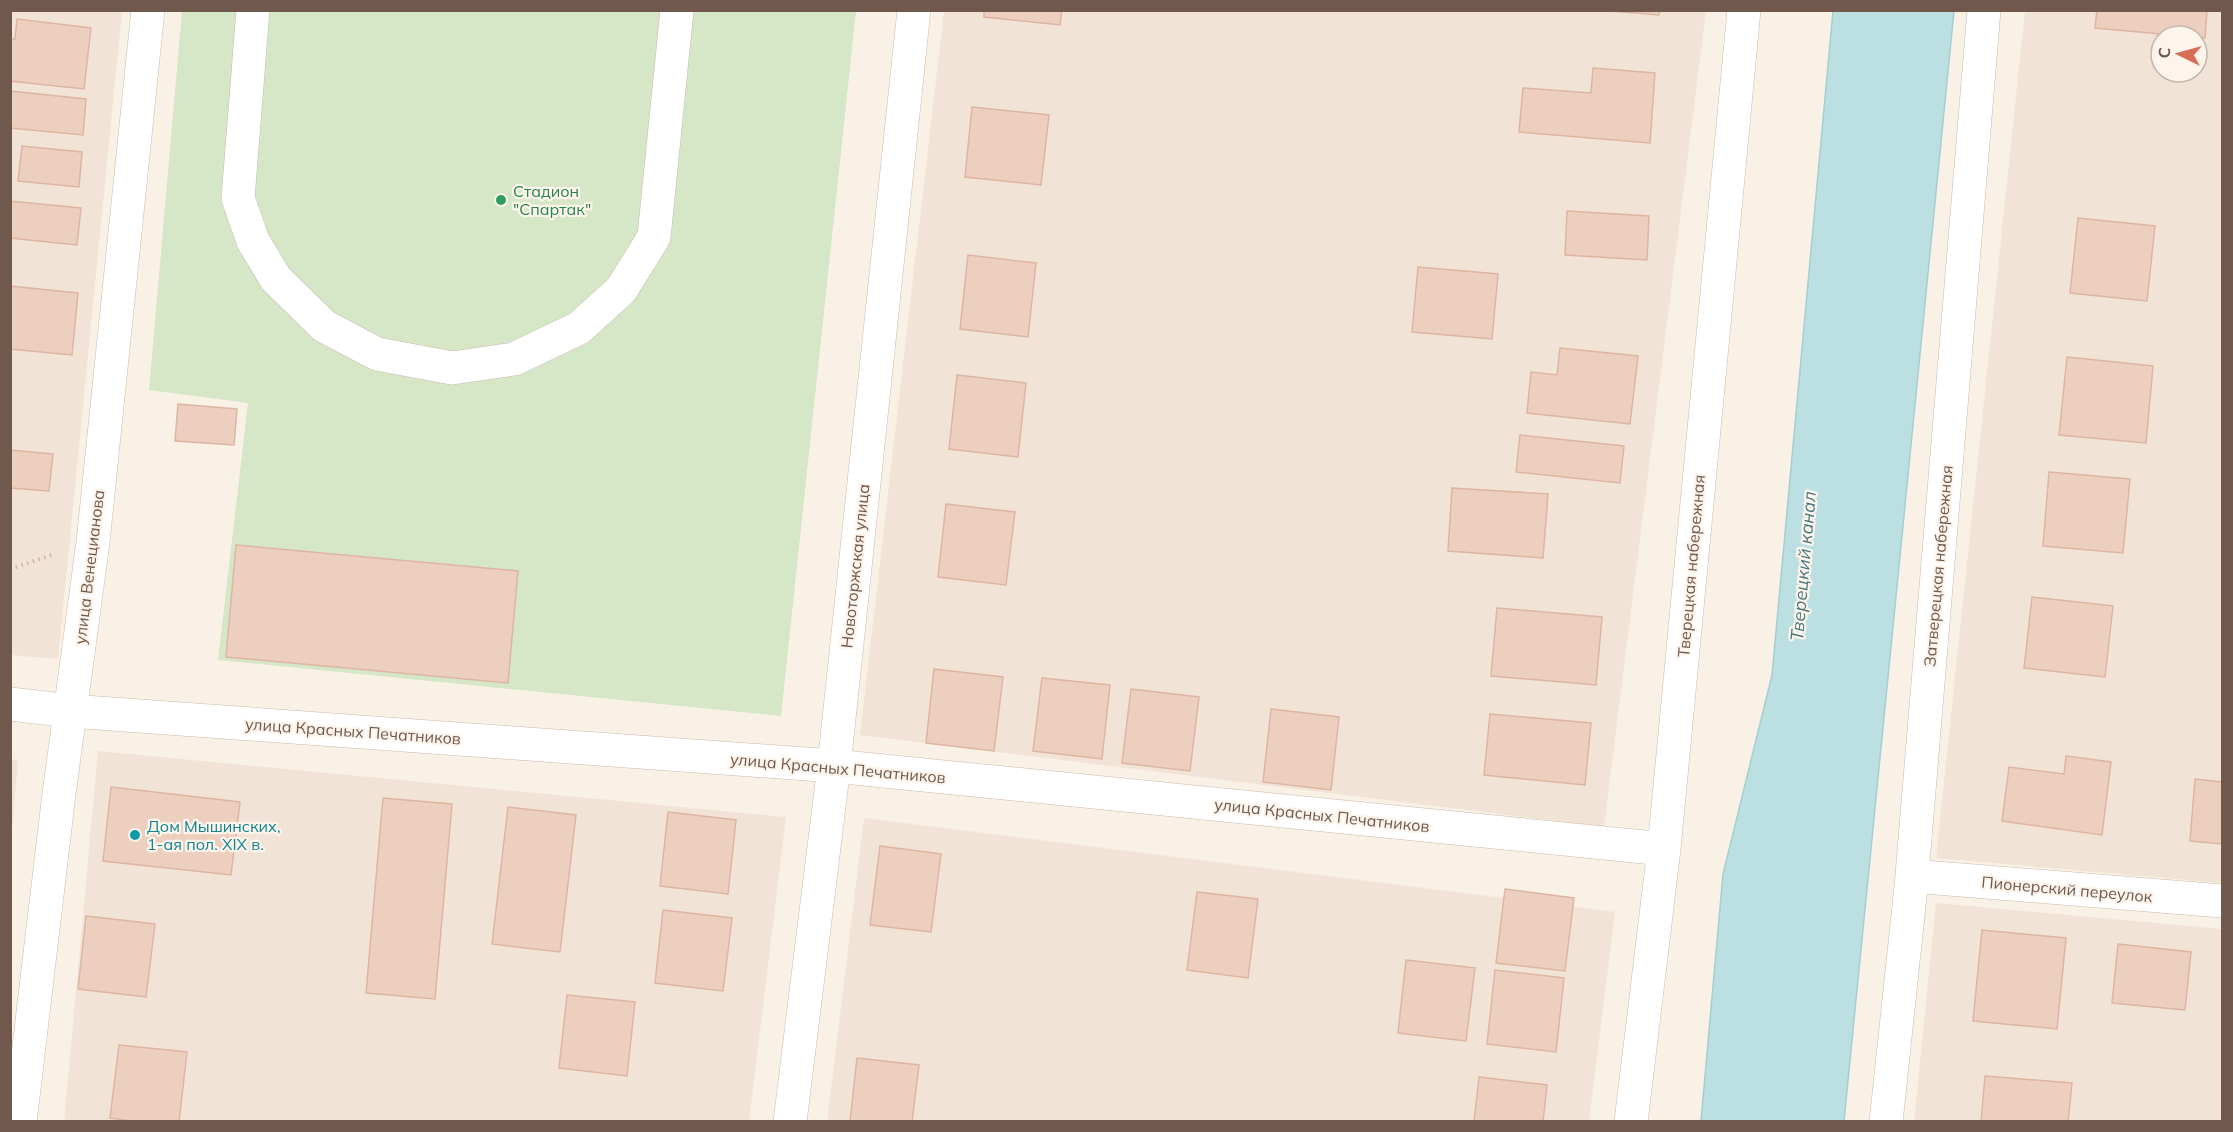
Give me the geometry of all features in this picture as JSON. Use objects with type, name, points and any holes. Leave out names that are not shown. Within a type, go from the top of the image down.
[{"type":"street","name":"улица Венецианова","points":[[20,1122],[93,542],[148,10]]},
{"type":"street","points":[[253,10],[238,198],[253,241],[276,279],[324,326],[377,354],[452,368],[514,359],[579,328],[621,290],[654,237],[677,10]]},
{"type":"street","name":"Новоторжская улица","points":[[790,1122],[834,765],[915,10]]},
{"type":"street","name":"Тверецкая набережная","points":[[1632,1122],[1664,849],[1744,10]]},
{"type":"street","name":"Затверецкая набережная","points":[[1886,1122],[1912,876],[1984,10]]},
{"type":"street","name":"улица Красных Печатников","points":[[10,704],[70,711],[834,765],[1664,849]]},
{"type":"street","name":"Пионерский переулок","points":[[1912,876],[2223,901]]},
{"type":"shaded area","points":[[10,11],[122,11],[58,659],[11,655]]},
{"type":"shaded area","points":[[944,11],[1706,11],[1604,827],[860,735]]},
{"type":"shaded area","points":[[2025,11],[2222,11],[2222,883],[1936,858]]},
{"type":"shaded area","points":[[98,751],[786,817],[749,1121],[64,1122]]},
{"type":"shaded area","points":[[10,759],[18,760],[11,843]]},
{"type":"shaded area","points":[[864,818],[1615,912],[1589,1121],[827,1122]]},
{"type":"shaded area","points":[[1936,903],[2222,929],[2222,1121],[1914,1122]]},
{"type":"green space","name":"Стадион \"Спартак\"","points":[[182,11],[856,11],[781,716],[218,660],[248,403],[149,390]]},
{"type":"water","name":"Тверецкий канал","points":[[1833,11],[1954,11],[1844,1121],[1701,1121],[1723,874],[1772,675]]},
{"type":"building","points":[[984,10],[1062,10],[1060,25],[984,17]]},
{"type":"building","points":[[1597,10],[1660,10],[1659,15]]},
{"type":"building","points":[[2097,10],[2207,10],[2206,24],[2149,24],[2149,33],[2095,28]]},
{"type":"building","points":[[17,19],[91,28],[84,89],[10,81],[10,39],[15,39]]},
{"type":"building","points":[[1593,68],[1655,73],[1650,143],[1519,132],[1523,88],[1591,93]]},
{"type":"building","points":[[10,91],[86,99],[83,135],[10,128]]},
{"type":"building","points":[[972,107],[1049,115],[1041,185],[965,177]]},
{"type":"building","points":[[22,146],[82,152],[79,187],[18,181]]},
{"type":"building","points":[[10,201],[81,208],[77,245],[10,238]]},
{"type":"building","points":[[1567,211],[1649,216],[1647,260],[1565,255]]},
{"type":"building","points":[[2078,218],[2155,226],[2147,301],[2070,293]]},
{"type":"building","points":[[968,255],[1036,263],[1028,337],[960,329]]},
{"type":"building","points":[[1418,267],[1498,274],[1492,339],[1412,332]]},
{"type":"building","points":[[10,286],[78,293],[72,355],[10,349]]},
{"type":"building","points":[[1560,348],[1638,356],[1630,424],[1527,413],[1531,372],[1557,375]]},
{"type":"building","points":[[2067,357],[2153,366],[2146,443],[2059,435]]},
{"type":"building","points":[[957,375],[1026,383],[1018,457],[949,449]]},
{"type":"building","points":[[178,404],[237,409],[234,445],[175,441]]},
{"type":"building","points":[[1520,435],[1624,446],[1620,483],[1516,472]]},
{"type":"building","points":[[10,450],[53,454],[49,491],[10,488]]},
{"type":"building","points":[[2049,472],[2130,479],[2123,553],[2043,546]]},
{"type":"building","points":[[1452,488],[1548,494],[1543,558],[1448,551]]},
{"type":"building","points":[[946,504],[1015,512],[1006,585],[938,577]]},
{"type":"building","points":[[236,545],[518,571],[508,683],[226,657]]},
{"type":"building","points":[[2032,597],[2113,606],[2105,677],[2024,668]]},
{"type":"building","points":[[1497,608],[1602,617],[1596,685],[1491,676]]},
{"type":"building","points":[[934,669],[1003,677],[994,751],[926,743]]},
{"type":"building","points":[[1042,678],[1110,685],[1102,759],[1033,751]]},
{"type":"building","points":[[1131,689],[1199,697],[1190,771],[1122,763]]},
{"type":"building","points":[[1271,709],[1339,717],[1331,790],[1263,782]]},
{"type":"building","points":[[1490,714],[1591,723],[1585,785],[1484,775]]},
{"type":"building","points":[[2066,756],[2111,762],[2102,835],[2002,821],[2009,767],[2064,774]]},
{"type":"building","points":[[2195,779],[2222,782],[2222,844],[2190,841]]},
{"type":"building","points":[[111,787],[240,802],[231,875],[103,861]]},
{"type":"building","points":[[383,798],[452,804],[435,999],[366,993]]},
{"type":"building","points":[[508,807],[576,815],[560,952],[492,944]]},
{"type":"building","points":[[668,812],[736,820],[728,894],[660,886]]},
{"type":"building","points":[[880,846],[941,854],[931,932],[870,925]]},
{"type":"building","points":[[1505,889],[1574,898],[1565,971],[1496,963]]},
{"type":"building","points":[[1197,892],[1258,899],[1248,978],[1187,970]]},
{"type":"building","points":[[663,910],[732,918],[723,991],[655,983]]},
{"type":"building","points":[[86,916],[155,924],[146,997],[78,989]]},
{"type":"building","points":[[1982,930],[2066,938],[2057,1029],[1973,1021]]},
{"type":"building","points":[[2118,944],[2191,952],[2185,1010],[2112,1003]]},
{"type":"building","points":[[1406,960],[1475,968],[1466,1041],[1398,1033]]},
{"type":"building","points":[[1495,970],[1564,978],[1556,1052],[1487,1044]]},
{"type":"building","points":[[567,995],[635,1002],[627,1076],[559,1068]]},
{"type":"building","points":[[119,1045],[187,1052],[179,1122],[138,1122],[110,1118]]},
{"type":"building","points":[[857,1058],[919,1065],[912,1122],[850,1122]]},
{"type":"building","points":[[1985,1076],[2072,1083],[2068,1122],[1981,1122]]},
{"type":"building","points":[[1479,1077],[1547,1085],[1543,1122],[1474,1122]]},
{"type":"place","name":"Стадион \"Спартак\"","points":[[501,200]]},
{"type":"place","name":"Дом Мышинских, 1-ая пол. XIX в.","points":[[135,835]]}]
